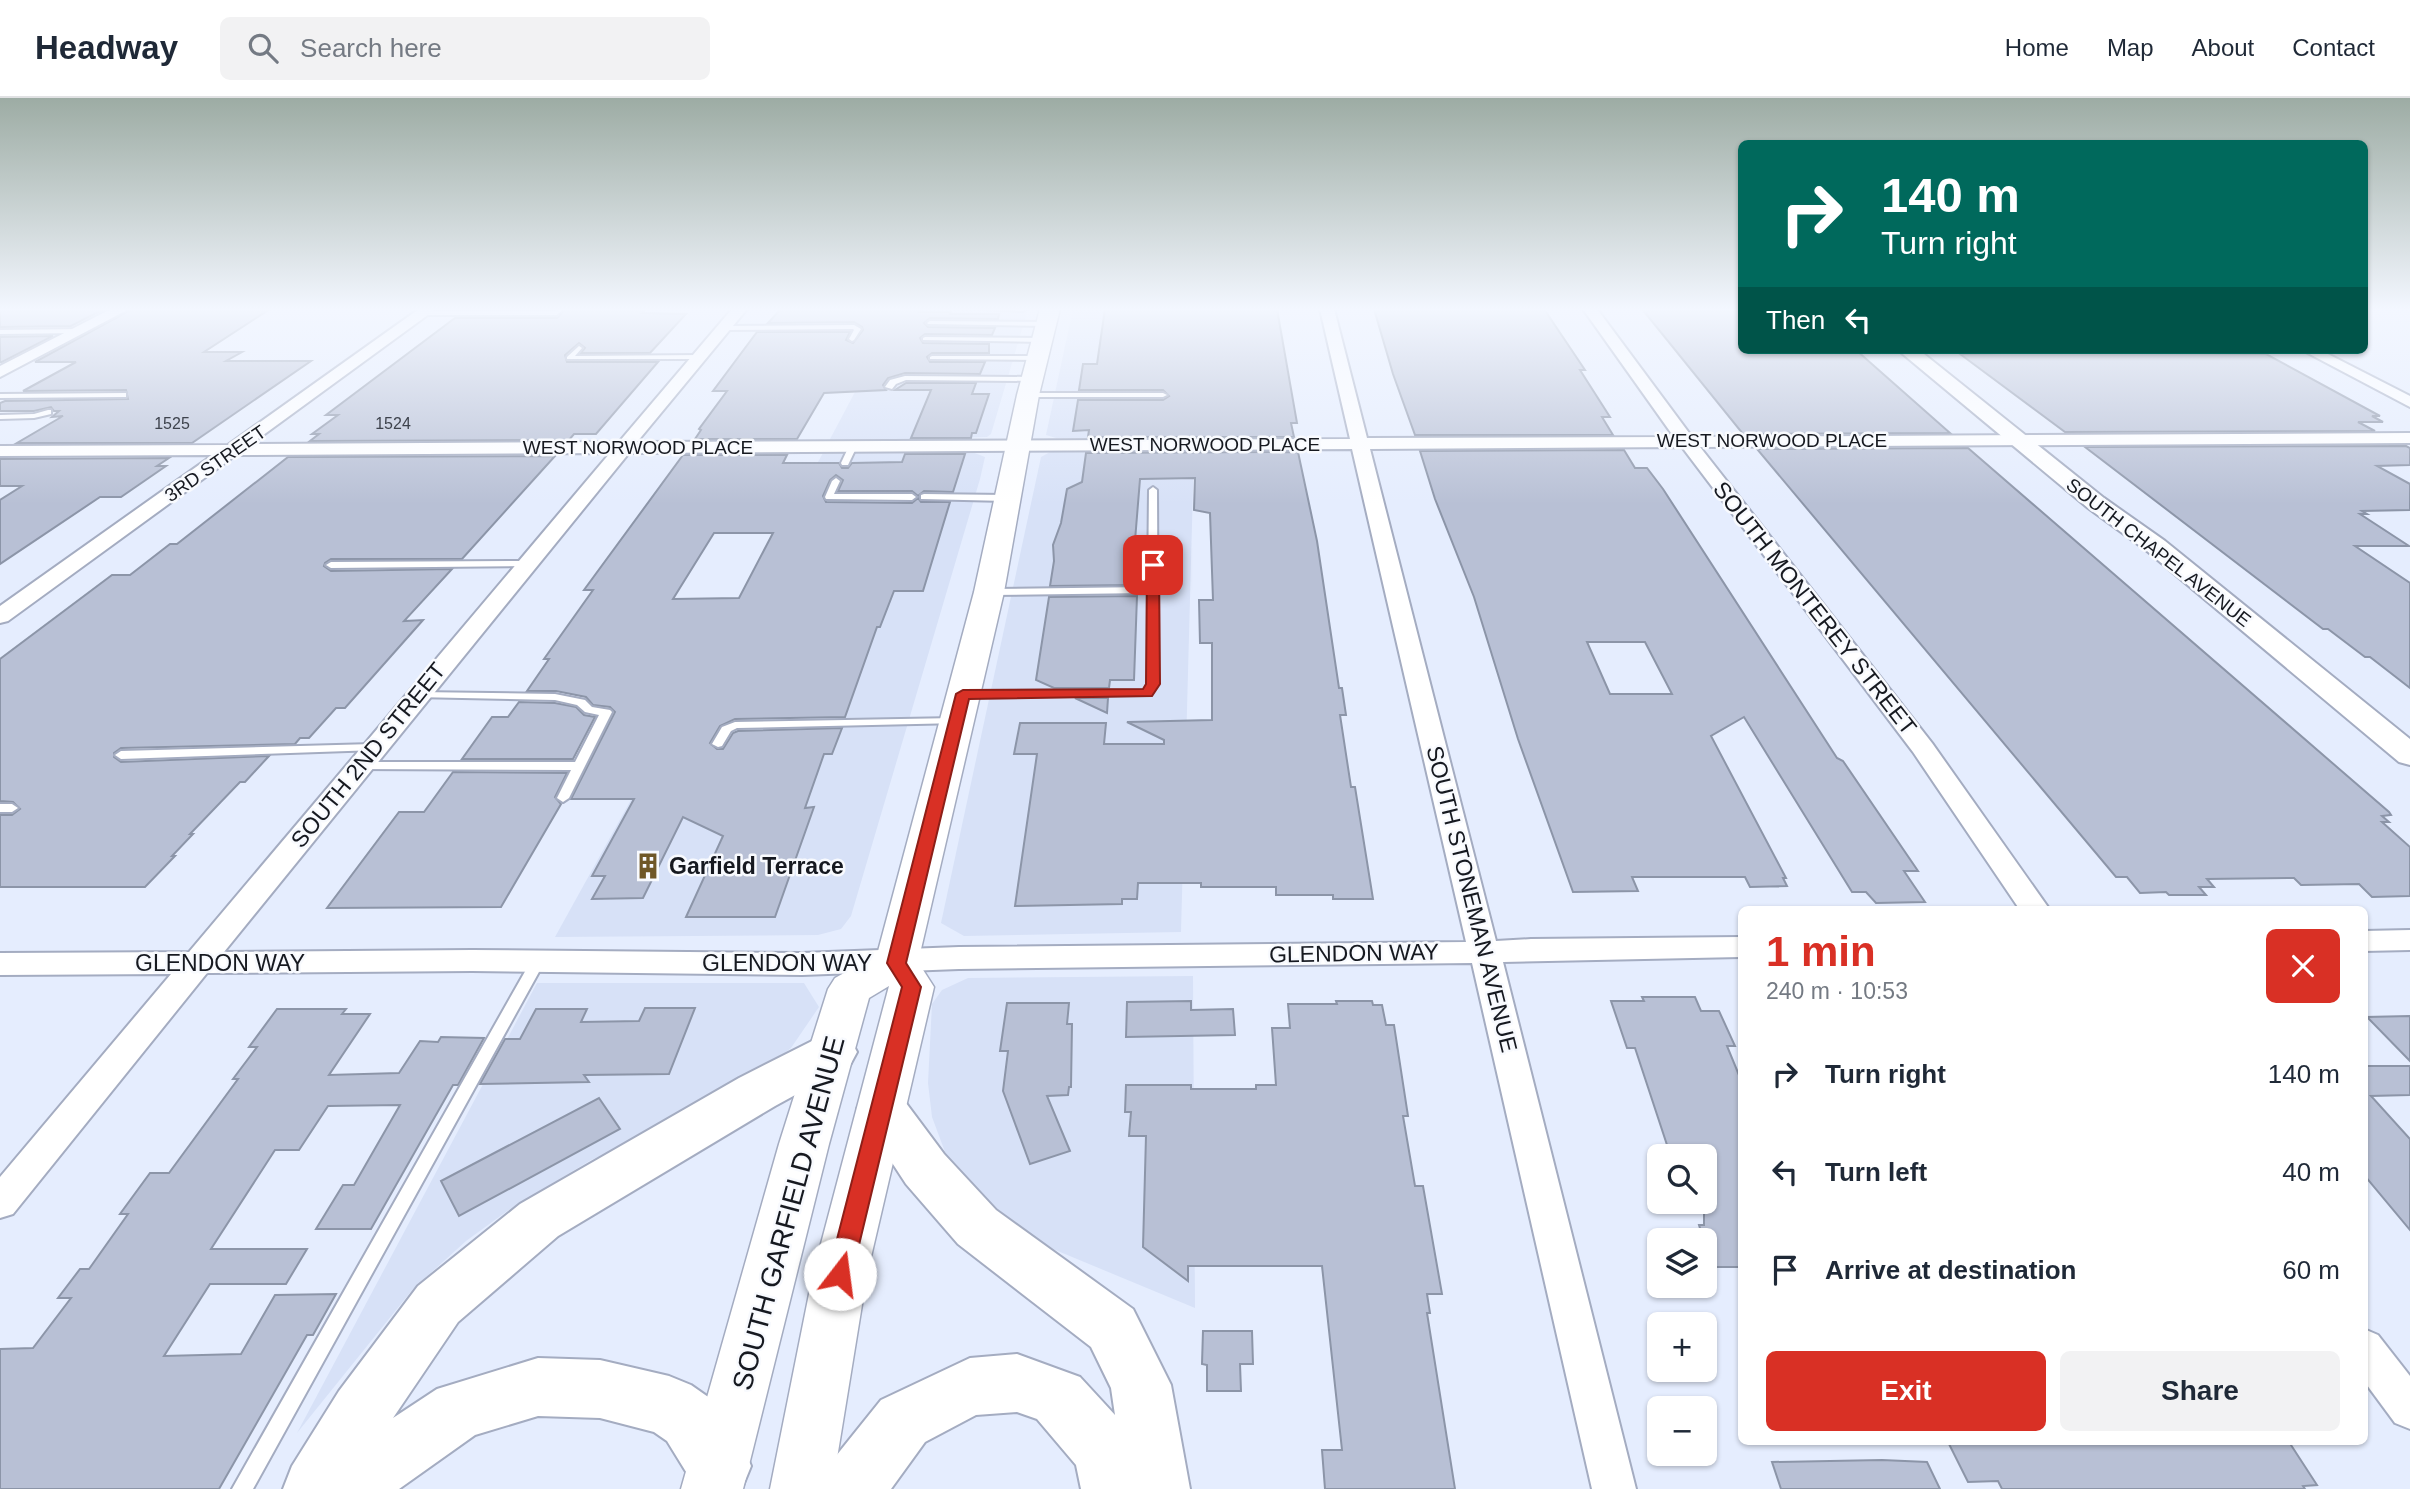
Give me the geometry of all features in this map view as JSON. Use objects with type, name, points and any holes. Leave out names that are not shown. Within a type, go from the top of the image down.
[{"type":"highway","points":[[315,1489],[361,1412],[438,1304],[478,1270],[539,1220],[757,1092],[833,1052]]},
{"type":"highway","points":[[882,1109],[925,1169],[977,1227],[1112,1328],[1141,1385],[1158,1489]]},
{"type":"highway","points":[[851,1489],[903,1421],[970,1387],[1017,1383],[1058,1398],[1097,1441],[1105,1450],[1112,1489]]},
{"type":"highway","points":[[359,1489],[378,1465],[459,1410],[538,1387],[600,1389],[669,1406],[689,1420],[715,1477]]},
{"type":"main road","points":[[801,1489],[840,1274],[912,987],[896,963],[989,592],[1006,498],[1034,374]]},
{"type":"main road","name":"SOUTH GARFIELD AVENUE","points":[[715,1477],[804,1144],[850,989],[896,963]]},
{"type":"street","name":"3RD STREET","points":[[4,610],[340,374]]},
{"type":"street","name":"SOUTH 2ND STREET","points":[[0,1203],[526,564],[686,374]]},
{"type":"street","name":"SOUTH STONEMAN AVENUE","points":[[1342,374],[1484,953],[1498,997],[1614,1489]]},
{"type":"street","name":"SOUTH MONTEREY STREET","points":[[1638,374],[1686,441],[1923,748],[2032,906]]},
{"type":"street","name":"SOUTH CHAPEL AVENUE","points":[[1936,374],[2096,503],[2174,560],[2410,755]]},
{"type":"street","points":[[2355,374],[2410,402]]},
{"type":"street","name":"WEST NORWOOD PLACE","points":[[0,451],[2410,438]]},
{"type":"street","points":[[2368,941],[2410,940]]},
{"type":"street","name":"GLENDON WAY","points":[[0,964],[538,961],[896,963],[959,958],[1437,951],[1484,953],[1531,949],[1738,947]]},
{"type":"street","points":[[2368,1353],[2410,1409]]},
{"type":"lane","points":[[889,387],[893,382],[905,378],[1163,395]]},
{"type":"lane","points":[[0,397],[123,395]]},
{"type":"lane","points":[[0,417],[34,416],[48,412]]},
{"type":"lane","points":[[845,463],[853,446]]},
{"type":"lane","points":[[836,481],[829,497],[912,497]]},
{"type":"lane","points":[[718,744],[726,729],[735,725],[1147,693],[1153,684],[1153,490]]},
{"type":"lane","points":[[924,497],[1006,498]]},
{"type":"lane","points":[[331,565],[526,564]]},
{"type":"lane","points":[[989,592],[1153,590]]},
{"type":"lane","points":[[418,695],[555,697],[581,702],[589,710],[606,712],[563,798]]},
{"type":"lane","points":[[121,755],[367,757],[580,766]]},
{"type":"lane","points":[[242,1489],[538,961]]},
{"type":"shaded area","points":[[865,374],[1009,374],[991,434],[987,437],[829,441]]},
{"type":"shaded area","points":[[1059,374],[1195,374],[1196,438],[1056,438],[1046,435]]},
{"type":"shaded area","points":[[1194,450],[1181,932],[964,936],[941,923],[1041,457],[1052,451]]},
{"type":"shaded area","points":[[972,452],[985,457],[980,479],[851,916],[841,929],[818,935],[555,937],[823,453]]},
{"type":"shaded area","points":[[1193,976],[1195,1308],[1024,1237],[951,1168],[932,1117],[928,1083],[932,1004],[942,990],[968,978]]},
{"type":"shaded area","points":[[537,983],[804,983],[819,1007],[791,1048],[751,1080],[632,1142],[591,1160],[510,1209],[466,1241],[413,1289],[297,1433]]},
{"type":"building","points":[[54,374],[292,374],[192,443],[17,443],[63,416],[52,417],[59,411],[54,411],[51,407],[34,411],[0,411],[0,403],[5,401],[128,399],[126,390],[23,391]]},
{"type":"building","points":[[381,374],[648,374],[596,434],[574,434],[569,440],[310,441],[319,434],[312,434],[338,415],[326,415]]},
{"type":"building","points":[[726,374],[902,374],[888,378],[883,385],[886,390],[824,393],[797,439],[695,439],[701,430],[699,429],[727,391],[713,391]]},
{"type":"building","points":[[1081,374],[1288,374],[1297,423],[1291,423],[1294,437],[1088,437],[1089,430],[1073,431],[1078,400],[1163,400],[1169,396],[1163,390],[1079,390]]},
{"type":"building","points":[[1393,374],[1582,374],[1610,417],[1602,417],[1613,435],[1415,435]]},
{"type":"building","points":[[1694,374],[1883,374],[1950,433],[1743,434]]},
{"type":"building","points":[[1987,374],[2303,374],[2380,416],[2372,416],[2383,422],[2358,422],[2375,431],[2065,432]]},
{"type":"building","points":[[906,383],[976,383],[972,394],[989,394],[976,433],[972,433],[971,438],[911,438],[931,390],[895,390]]},
{"type":"building","points":[[2085,447],[2410,448],[2410,465],[2377,466],[2410,484],[2410,510],[2362,511],[2367,514],[2360,514],[2409,546],[2355,546],[2410,583],[2410,688],[2370,657],[2365,657],[2328,629],[2323,629]]},
{"type":"building","points":[[1968,448],[2389,812],[2391,815],[2382,816],[2389,822],[2382,822],[2410,847],[2410,896],[2372,897],[2359,884],[2301,885],[2294,878],[2207,879],[2214,887],[2199,887],[2206,895],[2169,895],[2166,892],[2140,893],[2127,877],[2116,877],[1757,449]]},
{"type":"building","points":[[1624,450],[1635,468],[1647,468],[1837,758],[1843,761],[1918,871],[1904,871],[1925,902],[1876,903],[1866,892],[1852,892],[1744,717],[1711,736],[1786,878],[1783,878],[1787,886],[1750,887],[1745,877],[1632,877],[1638,891],[1573,892],[1518,739],[1474,597],[1435,499],[1420,451]],"holes":[[[1587,642],[1645,642],[1672,694],[1610,694]]]},
{"type":"building","points":[[1298,452],[1317,541],[1339,688],[1342,688],[1346,715],[1340,715],[1373,899],[1333,899],[1333,895],[1276,895],[1276,887],[1201,887],[1201,883],[1138,883],[1137,899],[1122,899],[1122,904],[1015,906],[1037,754],[1014,754],[1020,723],[1106,723],[1104,744],[1164,744],[1164,740],[1127,722],[1212,720],[1212,643],[1200,643],[1199,600],[1213,600],[1210,513],[1194,510],[1195,478],[1140,479],[1134,553],[1140,559],[1130,585],[1050,586],[1054,561],[1053,545],[1061,523],[1067,489],[1082,482],[1086,453]]},
{"type":"building","points":[[905,454],[965,454],[953,492],[924,491],[918,496],[912,491],[838,491],[843,480],[836,475],[830,480],[823,496],[826,502],[912,503],[918,498],[921,502],[950,502],[923,591],[894,591],[880,627],[877,627],[845,717],[735,719],[720,726],[710,743],[717,749],[723,749],[733,733],[738,731],[842,728],[832,754],[824,754],[805,808],[814,807],[775,917],[686,917],[723,836],[683,817],[643,898],[592,899],[605,876],[592,876],[634,799],[571,799],[615,712],[610,707],[593,705],[586,697],[556,691],[527,691],[549,659],[544,659],[593,590],[584,590],[683,455],[787,455],[783,463],[839,463],[842,468],[848,468],[852,463],[902,462]],"holes":[[[714,533],[773,533],[739,598],[673,599]]]},
{"type":"building","points":[[555,456],[462,559],[331,559],[325,563],[324,566],[331,571],[452,569],[404,621],[423,620],[345,708],[336,708],[309,738],[300,738],[295,744],[121,748],[114,753],[114,757],[121,762],[269,756],[190,834],[193,834],[145,887],[0,887],[0,815],[12,815],[20,809],[13,802],[0,801],[0,659],[112,575],[130,575],[170,544],[177,544],[288,457]]},
{"type":"building","points":[[169,458],[157,466],[166,466],[121,497],[100,497],[0,564],[0,500],[22,486],[0,486],[0,459]]},
{"type":"building","points":[[1137,596],[1134,680],[1110,680],[1109,688],[1054,688],[1036,680],[1049,597]]},
{"type":"building","points":[[1075,698],[1108,698],[1107,713]]},
{"type":"building","points":[[519,702],[555,703],[576,707],[584,715],[595,717],[573,759],[462,759],[492,717],[508,717]]},
{"type":"building","points":[[453,772],[567,773],[555,797],[561,804],[501,907],[327,908],[399,812],[424,812]]},
{"type":"building","points":[[1642,997],[1695,997],[1701,1011],[1719,1011],[1735,1046],[1727,1046],[1738,1073],[1738,1267],[1717,1267],[1717,1228],[1700,1228],[1699,1225],[1704,1225],[1704,1214],[1717,1214],[1717,1144],[1667,1144],[1635,1048],[1627,1048],[1611,1001],[1644,1001]]},
{"type":"building","points":[[1191,1001],[1191,1010],[1233,1009],[1235,1035],[1126,1037],[1127,1002]]},
{"type":"building","points":[[1336,1001],[1372,1001],[1373,1005],[1382,1005],[1386,1025],[1394,1025],[1408,1116],[1403,1116],[1415,1186],[1423,1186],[1442,1294],[1427,1294],[1430,1313],[1427,1313],[1455,1489],[1325,1489],[1322,1450],[1342,1450],[1322,1266],[1188,1266],[1188,1281],[1143,1247],[1146,1136],[1129,1136],[1131,1112],[1125,1112],[1126,1085],[1256,1089],[1256,1085],[1276,1085],[1272,1028],[1290,1028],[1288,1004],[1337,1004]]},
{"type":"building","points":[[1007,1003],[1069,1003],[1067,1024],[1072,1024],[1071,1087],[1068,1095],[1047,1096],[1070,1151],[1030,1164],[1003,1091],[1008,1051],[1000,1051]]},
{"type":"building","points":[[645,1008],[695,1008],[669,1074],[584,1075],[589,1082],[480,1084],[505,1039],[520,1039],[536,1009],[587,1009],[581,1022],[639,1021]]},
{"type":"building","points":[[277,1009],[346,1009],[342,1014],[370,1014],[329,1075],[399,1073],[420,1041],[438,1042],[441,1037],[484,1038],[458,1085],[453,1085],[371,1229],[316,1229],[343,1185],[354,1185],[400,1105],[328,1106],[299,1150],[275,1150],[211,1249],[307,1249],[286,1284],[210,1284],[164,1356],[241,1354],[275,1295],[336,1294],[313,1335],[307,1335],[219,1489],[0,1489],[0,1349],[33,1348],[71,1298],[58,1298],[80,1269],[89,1269],[128,1214],[120,1214],[150,1173],[169,1173],[238,1079],[233,1079],[257,1047],[249,1047]]},
{"type":"building","points":[[2410,1016],[2410,1061],[2368,1018]]},
{"type":"building","points":[[2368,1066],[2410,1066],[2410,1095],[2371,1096],[2410,1139],[2410,1230],[2368,1180]]},
{"type":"building","points":[[599,1098],[620,1129],[459,1216],[441,1181]]},
{"type":"building","points":[[1203,1331],[1252,1331],[1253,1364],[1240,1364],[1241,1391],[1207,1391],[1207,1365],[1202,1364]]},
{"type":"building","points":[[1950,1445],[2291,1445],[2317,1485],[2303,1486],[2305,1489],[2002,1489],[1998,1481],[1968,1482]]},
{"type":"building","points":[[1772,1462],[1927,1462],[1940,1489],[1781,1489]]},
{"type":"place","name":"Garfield Terrace","points":[[648,866]]},
{"type":"route","points":[[840,1274],[912,987],[896,963],[963,694],[1147,693],[1153,684],[1153,565]]}]
